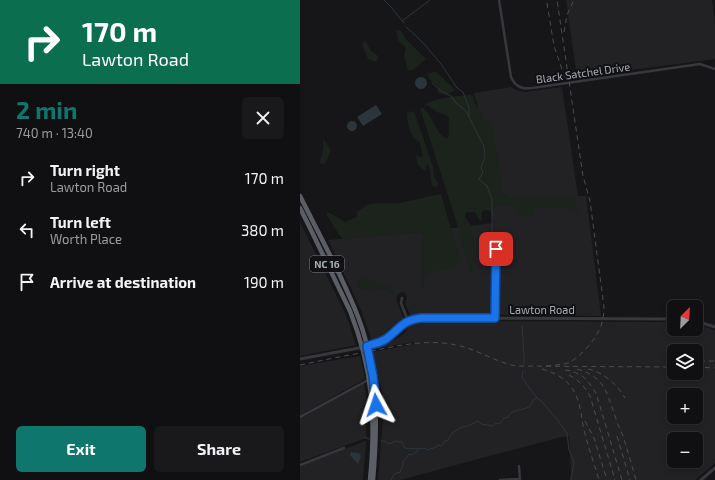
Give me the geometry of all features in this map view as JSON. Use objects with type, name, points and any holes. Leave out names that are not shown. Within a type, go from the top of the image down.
[{"type":"highway","name":"NC 16","points":[[300,196],[349,295],[358,318],[376,400],[377,424],[373,480]]},
{"type":"highway","name":"NC 16","points":[[300,208],[350,311],[364,347]]},
{"type":"highway","name":"NC 16","points":[[370,480],[373,449],[371,378]]},
{"type":"street","name":"Black Satchel Drive","points":[[499,0],[511,77],[514,83],[520,88],[539,88],[700,64],[715,69]]},
{"type":"street","points":[[495,318],[496,249]]},
{"type":"street","points":[[402,298],[401,303],[408,321]]},
{"type":"street","name":"Lawton Road","points":[[300,359],[364,347],[385,339],[408,321],[422,318],[667,319]]},
{"type":"street","points":[[703,323],[715,327]]},
{"type":"street","points":[[300,417],[371,378]]},
{"type":"street","points":[[300,465],[344,448]]},
{"type":"street","points":[[500,480],[520,479],[519,466]]},
{"type":"street","points":[[701,480],[715,468]]},
{"type":"shaded area","points":[[566,0],[712,0],[715,22],[715,59],[577,77]]},
{"type":"shaded area","points":[[400,30],[406,39],[426,59],[413,70],[408,70],[404,56],[406,47],[398,39],[396,32]]},
{"type":"shaded area","points":[[365,40],[371,51],[378,56],[377,62],[368,59],[362,44]]},
{"type":"shaded area","points":[[434,71],[455,90],[447,94],[438,93],[437,86],[427,75]]},
{"type":"shaded area","points":[[421,77],[425,79],[427,83],[425,87],[421,89],[417,87],[415,83],[417,79]]},
{"type":"shaded area","points":[[511,87],[525,92],[562,87],[578,196],[586,196],[601,316],[499,315],[499,258],[502,249],[501,246],[495,243],[491,245],[489,251],[492,256],[493,315],[417,315],[411,317],[405,303],[407,298],[406,294],[401,292],[396,299],[404,320],[402,319],[379,338],[372,341],[361,310],[328,240],[421,232],[493,223],[489,201],[489,120],[482,121],[474,93]]},
{"type":"shaded area","points":[[470,95],[474,97],[475,104],[479,109],[482,120],[489,120],[492,124],[503,193],[509,197],[574,197],[578,213],[567,208],[533,207],[533,215],[517,216],[515,206],[500,206],[494,207],[493,211],[485,210],[482,212],[482,220],[480,221],[475,212],[465,213],[465,217],[471,225],[473,235],[473,275],[471,274],[458,227],[420,108],[427,111],[439,133],[447,139],[449,135],[449,118],[425,104],[435,100]]},
{"type":"shaded area","points":[[376,105],[382,114],[363,126],[357,117]]},
{"type":"shaded area","points":[[414,111],[433,167],[434,176],[438,187],[432,186],[428,165],[426,165],[426,171],[417,163],[416,155],[419,157],[423,156],[420,143],[411,133],[407,113]]},
{"type":"shaded area","points":[[352,121],[357,126],[352,131],[347,126]]},
{"type":"shaded area","points":[[323,139],[331,150],[325,164],[319,163],[323,151]]},
{"type":"shaded area","points":[[441,194],[461,265],[454,265],[455,269],[441,270],[428,274],[425,277],[423,298],[421,232],[342,239],[326,214],[330,213],[345,222],[357,217],[357,212],[367,205],[375,203],[401,203]]},
{"type":"shaded area","points":[[300,222],[346,315],[356,345],[300,356]]},
{"type":"shaded area","points":[[370,279],[392,289],[394,294],[379,289],[362,290],[356,280]]},
{"type":"shaded area","points":[[422,321],[667,322],[667,336],[703,336],[703,326],[713,330],[715,331],[715,463],[695,480],[570,480],[569,436],[400,480],[378,480],[383,418],[383,398],[373,352],[414,344],[413,342],[374,349],[375,347],[401,336],[405,333],[409,325]]},
{"type":"shaded area","points":[[360,356],[365,379],[300,415],[300,366]]},
{"type":"shaded area","points":[[364,383],[368,408],[362,411],[366,420],[366,438],[300,462],[300,418]]},
{"type":"shaded area","points":[[366,441],[363,480],[300,480],[300,466]]},
{"type":"shaded area","points":[[351,452],[359,453],[361,456],[358,464],[350,455]]},
{"type":"waterway","points":[[384,0],[404,23]]},
{"type":"waterway","points":[[402,21],[430,0]]},
{"type":"waterway","points":[[406,27],[425,45],[441,64],[457,88],[463,92],[469,108],[469,115]]},
{"type":"waterway","points":[[432,83],[441,91],[451,96],[456,103],[465,110],[484,146],[485,157],[481,167],[483,173],[479,179],[487,186],[492,199],[492,239]]},
{"type":"waterway","points":[[522,326],[524,363]]},
{"type":"waterway","points":[[523,370],[522,378],[567,433],[569,450],[574,462],[571,480]]},
{"type":"waterway","points":[[381,441],[385,441],[388,444],[395,441],[401,441],[407,449],[432,449],[439,445],[441,446],[448,440],[452,433],[462,427],[478,421],[481,424],[493,426],[496,423],[499,424],[504,418],[508,417],[513,412],[528,407],[533,400],[537,398]]},
{"type":"waterway","points":[[364,437],[369,439]]},
{"type":"waterway","points":[[391,480],[394,474],[400,472],[403,461],[408,455],[413,455],[418,449]]},
{"type":"railway","points":[[546,366],[568,363],[578,357],[592,342],[599,331],[604,309],[590,201],[583,176],[557,0]]},
{"type":"railway","points":[[564,32],[567,15],[574,0]]},
{"type":"railway","points":[[547,3],[554,46],[565,78]]},
{"type":"railway","points":[[300,365],[404,345],[446,343],[471,349],[501,362],[516,366],[667,367]]},
{"type":"railway","points":[[703,361],[715,361]]},
{"type":"railway","points":[[703,367],[715,368]]},
{"type":"railway","points":[[542,369],[562,378],[575,393],[581,411],[583,427],[599,480]]},
{"type":"railway","points":[[577,369],[587,372],[600,382],[604,388],[623,436],[636,480]]},
{"type":"railway","points":[[588,369],[609,379],[625,398]]},
{"type":"railway","points":[[565,370],[572,371],[582,376],[587,380],[596,393],[622,480]]},
{"type":"railway","points":[[569,375],[576,379],[590,396],[615,480]]},
{"type":"railway","points":[[585,421],[594,438],[607,480]]},
{"type":"railway","points":[[617,436],[630,480]]},
{"type":"route","points":[[376,405],[375,389],[367,346],[384,340],[412,319],[495,318],[496,249]]}]
